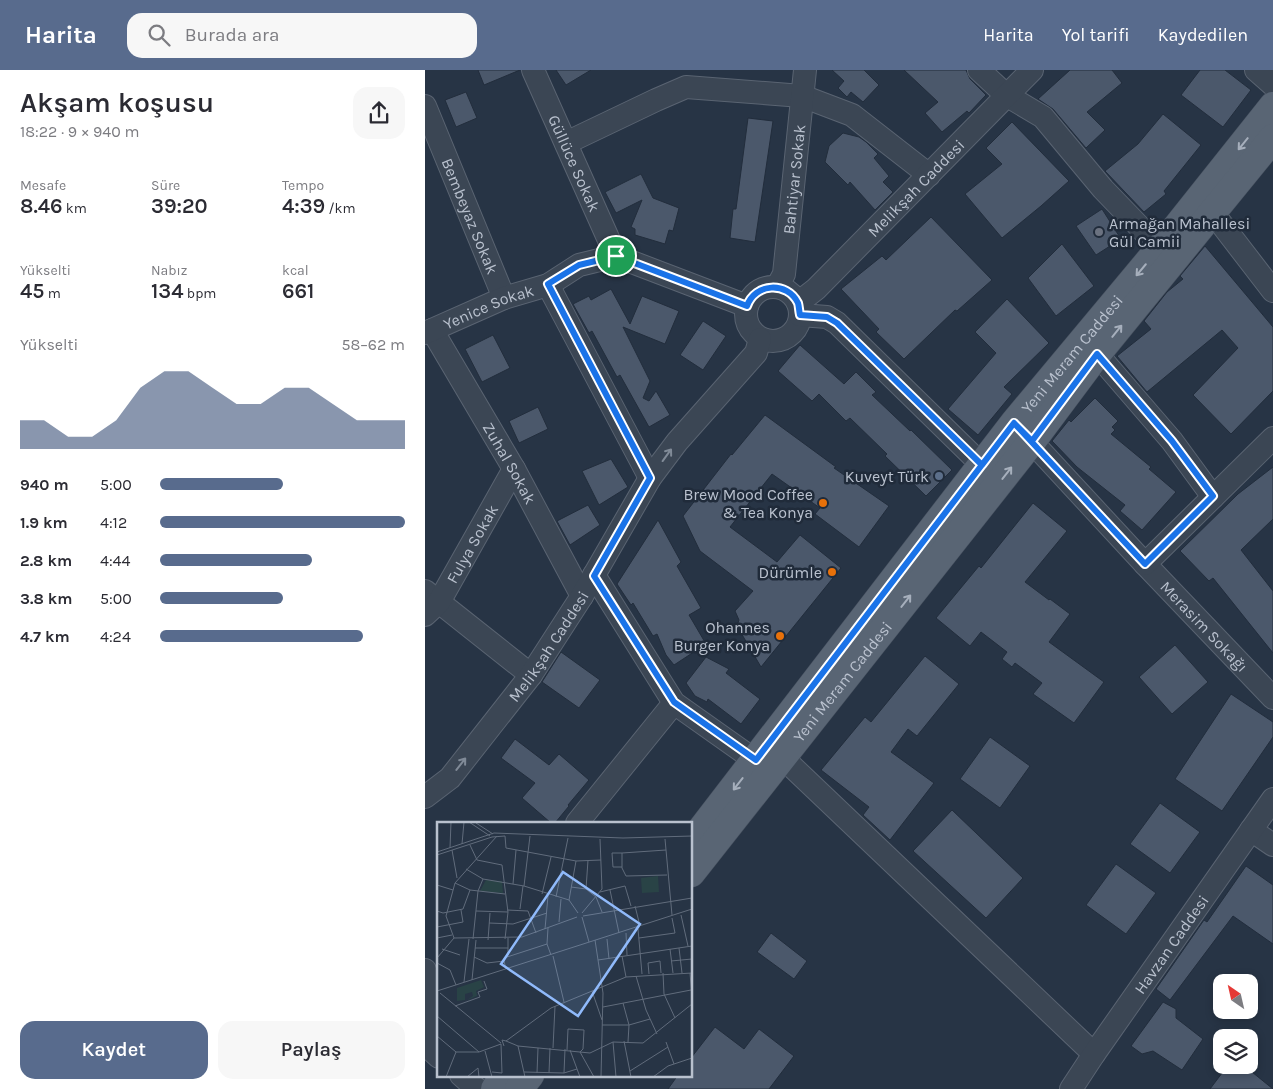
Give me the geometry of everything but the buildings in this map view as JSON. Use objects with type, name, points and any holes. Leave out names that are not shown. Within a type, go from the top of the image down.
[{"type":"main road","name":"Yeni Meram Caddesi","points":[[693,870],[783,758],[1160,248],[1273,106]]},
{"type":"main road","name":"Yeni Meram Caddesi","points":[[693,840],[982,465],[1023,432],[1097,354],[1273,138]]},
{"type":"main road","points":[[495,1089],[505,1076]]},
{"type":"main road","points":[[519,1089],[529,1076]]},
{"type":"street","name":"Güllüce Sokak","points":[[533,70],[616,256]]},
{"type":"street","name":"Bahtiyar Sokak","points":[[777,287],[784,274],[805,70]]},
{"type":"street","points":[[979,70],[1006,96],[1043,117],[1103,188],[1160,248]]},
{"type":"street","name":"Melikşah Caddesi","points":[[425,797],[450,778],[531,675],[582,596],[650,478],[677,442],[755,354],[760,339],[778,341],[794,332],[798,324],[799,309],[816,289],[1032,70]]},
{"type":"street","points":[[1256,70],[1273,85]]},
{"type":"street","points":[[566,143],[656,100],[682,79],[802,96],[851,115],[929,175]]},
{"type":"street","name":"Bembeyaz Sokak","points":[[425,106],[504,298]]},
{"type":"street","points":[[1213,213],[1273,291]]},
{"type":"street","points":[[616,256],[747,306]]},
{"type":"street","name":"Yenice Sokak","points":[[429,332],[504,298],[548,284],[579,265],[616,256]]},
{"type":"street","points":[[548,284],[650,478]]},
{"type":"street","points":[[760,339],[749,327],[746,319],[747,306],[753,295],[760,290],[768,287],[777,287],[785,290],[793,295],[799,309],[827,317],[837,323],[982,465]]},
{"type":"street","name":"Zuhal Sokak","points":[[429,332],[514,469],[582,596]]},
{"type":"street","points":[[1097,354],[1172,441],[1213,496]]},
{"type":"street","name":"Merasim Sokağı","points":[[1023,432],[1145,564],[1273,698]]},
{"type":"street","points":[[1145,564],[1273,438]]},
{"type":"street","name":"Fulya Sokak","points":[[429,603],[514,469]]},
{"type":"street","points":[[594,576],[674,702],[756,760]]},
{"type":"street","points":[[429,603],[531,675]]},
{"type":"street","points":[[578,822],[674,702]]},
{"type":"street","points":[[783,758],[1094,1054]]},
{"type":"street","name":"Havzan Caddesi","points":[[1071,1089],[1273,800]]},
{"type":"street","points":[[1251,830],[1273,846]]},
{"type":"street","points":[[425,970],[437,996],[431,1052]]},
{"type":"street","points":[[462,1076],[477,1089]]},
{"type":"place","name":"Armağan Mahallesi Gül Camii","points":[[1099,232]]},
{"type":"place","name":"Kuveyt Türk","points":[[939,476]]},
{"type":"place","name":"Brew Mood Coffee & Tea Konya","points":[[823,503]]},
{"type":"place","name":"Dürümle","points":[[832,572]]},
{"type":"place","name":"Ohannes Burger Konya","points":[[780,636]]},
{"type":"route","points":[[616,256],[579,265],[548,284],[650,478],[594,576],[674,702],[756,760],[982,465],[1014,423],[1145,564],[1213,496],[1172,441],[1097,354],[1032,441],[1014,423],[982,465],[837,323],[827,317],[800,315],[798,303],[793,295],[785,290],[777,287],[768,287],[760,290],[753,295],[747,306],[616,256]]}]
